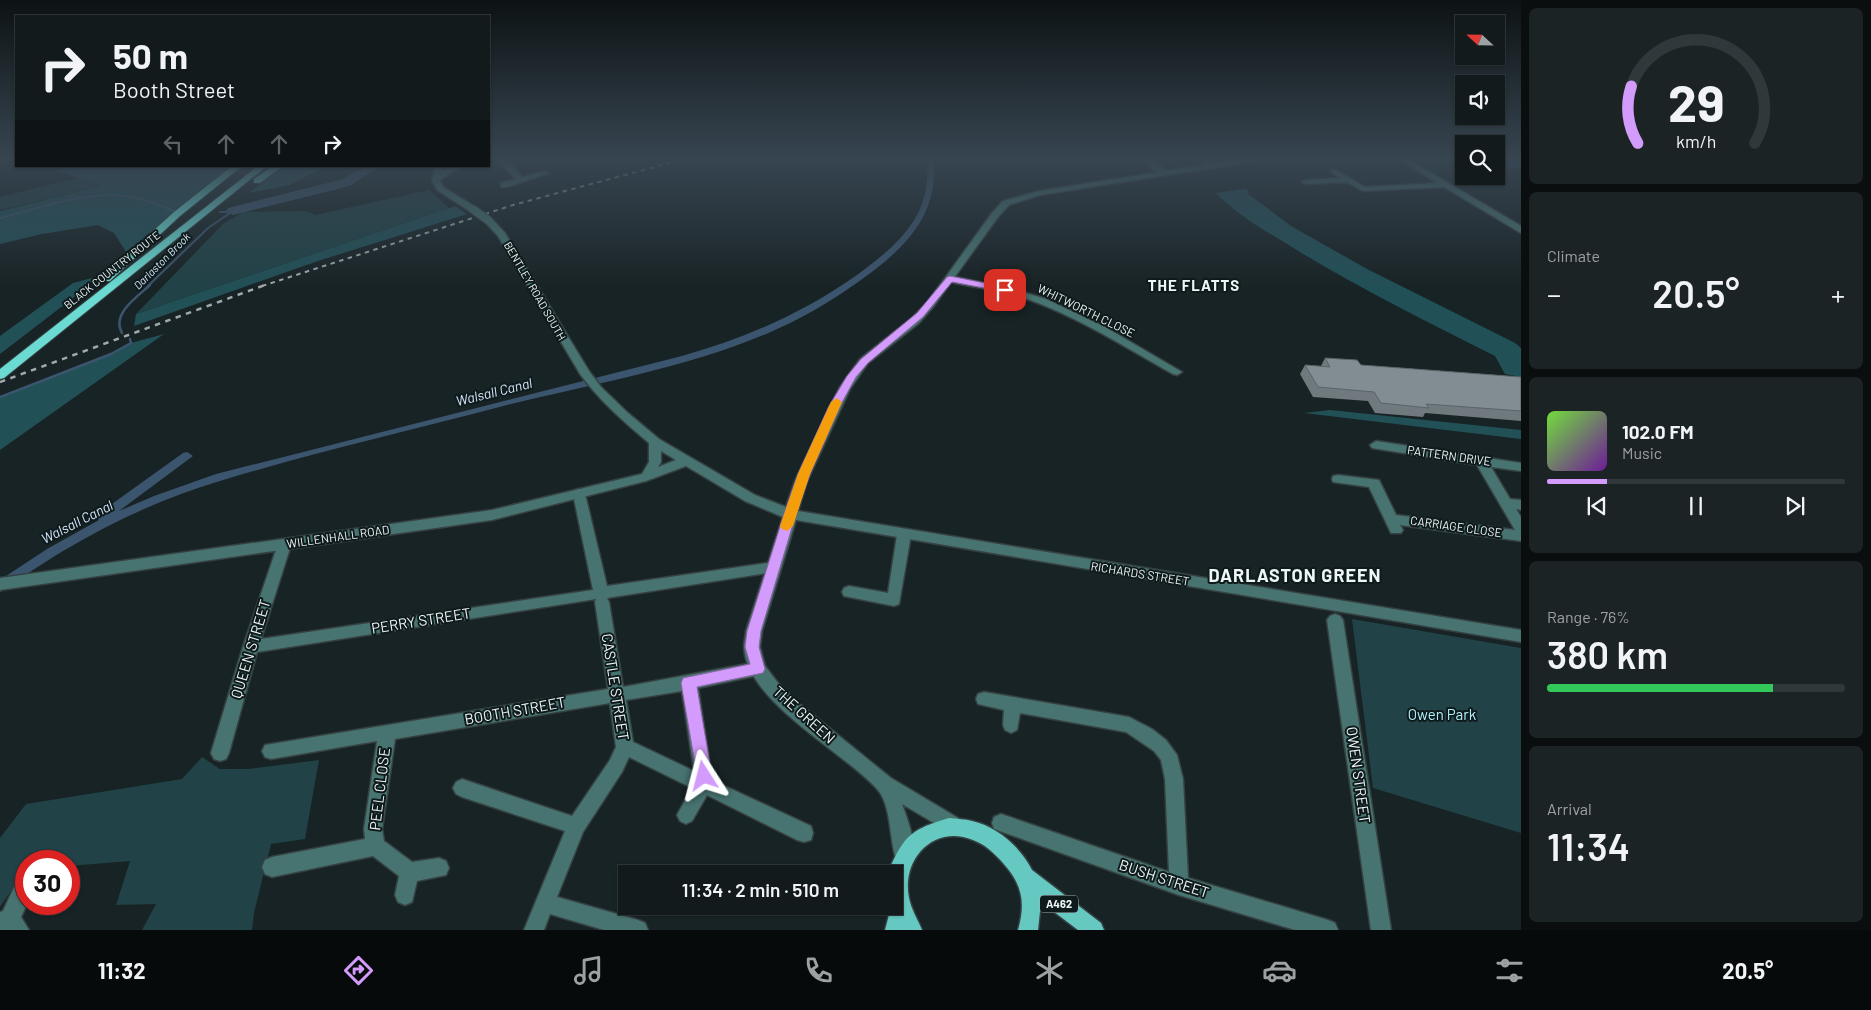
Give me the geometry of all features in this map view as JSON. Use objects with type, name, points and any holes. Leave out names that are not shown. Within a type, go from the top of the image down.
[{"type":"highway","points":[[104,281],[193,201]]},
{"type":"highway","name":"BLACK COUNTRY ROUTE","points":[[0,363],[206,201]]},
{"type":"highway","name":"BLACK COUNTRY ROUTE","points":[[0,375],[218,201]]},
{"type":"highway","points":[[139,264],[228,201]]},
{"type":"main road","points":[[901,865],[904,855],[917,839],[931,830],[956,827],[978,831],[999,844],[1015,860],[1025,877],[1032,901],[1032,914],[1028,930]]},
{"type":"main road","name":"A462","points":[[1025,877],[1094,930]]},
{"type":"main road","points":[[903,911],[912,930]]},
{"type":"main road","points":[[895,930],[899,915]]},
{"type":"street","name":"BENTLEY ROAD SOUTH","points":[[461,201],[488,220],[502,235],[584,372],[597,389],[656,442]]},
{"type":"street","name":"THE GREEN","points":[[956,827],[885,784],[790,706],[772,688],[758,669],[752,647],[754,631],[804,474],[831,414],[852,376],[864,361],[920,315],[950,279],[995,214],[1006,203],[1011,201]]},
{"type":"street","points":[[1473,201],[1521,230]]},
{"type":"street","name":"WHITWORTH CLOSE","points":[[950,279],[1005,290],[1046,304],[1095,326],[1177,372]]},
{"type":"street","points":[[646,477],[655,462],[656,442],[750,498],[790,514]]},
{"type":"street","name":"PATTERN DRIVE","points":[[1376,445],[1521,467]]},
{"type":"street","points":[[1481,460],[1521,529]]},
{"type":"street","name":"WILLENHALL ROAD","points":[[0,584],[483,516],[646,477],[686,461]]},
{"type":"street","name":"CARRIAGE CLOSE","points":[[1338,479],[1374,483],[1393,524],[1521,536]]},
{"type":"street","name":"CASTLE STREET","points":[[534,930],[576,826],[616,766],[625,747],[617,694],[579,494]]},
{"type":"street","points":[[1506,503],[1521,506]]},
{"type":"street","name":"RICHARDS STREET","points":[[790,514],[904,535],[1521,636]]},
{"type":"street","points":[[850,592],[894,600],[904,535]]},
{"type":"street","name":"QUEEN STREET","points":[[220,753],[251,647],[284,545]]},
{"type":"street","name":"PERRY STREET","points":[[251,647],[598,597],[774,567]]},
{"type":"street","name":"OWEN STREET","points":[[1335,620],[1381,930]]},
{"type":"street","name":"BOOTH STREET","points":[[271,752],[689,683],[758,669]]},
{"type":"street","points":[[686,815],[703,785],[704,776],[689,683]]},
{"type":"street","points":[[984,699],[1129,725],[1148,735],[1161,746],[1169,756],[1175,776],[1179,885]]},
{"type":"street","points":[[1011,725],[1013,704]]},
{"type":"street","name":"PEEL CLOSE","points":[[387,732],[374,829],[376,846],[409,872]]},
{"type":"street","points":[[625,747],[804,833]]},
{"type":"street","name":"THE GREEN","points":[[885,784],[899,816],[904,836],[904,855]]},
{"type":"street","points":[[462,788],[576,826]]},
{"type":"street","name":"BUSH STREET","points":[[1001,823],[1179,885],[1328,930]]},
{"type":"street","name":"PEEL CLOSE","points":[[272,867],[376,846]]},
{"type":"street","points":[[405,895],[409,872],[439,868]]},
{"type":"street","points":[[545,903],[638,930]]},
{"type":"street","points":[[9,924],[15,910]]},
{"type":"green space","points":[[0,201],[37,201],[0,210]]},
{"type":"green space","points":[[377,201],[442,201],[449,208],[136,314],[224,223],[244,212],[307,211],[315,215]]},
{"type":"green space","name":"Owen Park","points":[[1352,619],[1521,648],[1521,833],[1373,788]]},
{"type":"green space","points":[[202,757],[220,769],[249,769],[319,760],[305,839],[271,844],[254,913],[252,930],[142,930],[156,904],[116,905],[130,861],[80,865],[80,850],[15,850],[15,888],[0,907],[0,838],[26,804],[182,779]]},
{"type":"shaded area","points":[[39,201],[188,201],[126,252],[114,233],[98,225],[42,234],[0,244],[0,211]]},
{"type":"shaded area","points":[[1258,201],[1291,226],[1369,270],[1515,343],[1521,348],[1521,377],[1505,374],[1495,356],[1421,319],[1324,266],[1245,218],[1225,202]]},
{"type":"shaded area","points":[[455,206],[467,214],[315,262],[134,326],[136,314]]},
{"type":"shaded area","points":[[103,275],[0,354],[0,336],[73,283]]},
{"type":"shaded area","points":[[164,334],[0,450],[0,397],[111,354],[131,343]]},
{"type":"shaded area","points":[[1330,410],[1521,430],[1521,439],[1304,413]]},
{"type":"building","points":[[1325,358],[1357,360],[1361,365],[1521,377],[1521,411],[1426,404],[1429,408],[1381,403],[1374,392],[1318,387],[1305,365],[1330,367]]},
{"type":"waterway","points":[[0,218],[62,201]]},
{"type":"waterway","points":[[146,201],[173,211]]},
{"type":"waterway","points":[[233,211],[268,201]]},
{"type":"waterway","name":"Walsall Canal","points":[[0,587],[26,568],[77,537],[130,511],[186,488],[216,478],[441,419],[686,358],[766,331],[792,319],[844,288],[893,252],[917,222],[925,201]]},
{"type":"waterway","name":"Darlaston Brook","points":[[148,286],[208,228],[233,211]]},
{"type":"waterway","name":"Darlaston Brook","points":[[220,212],[230,212]]},
{"type":"waterway","name":"Darlaston Brook","points":[[122,333],[120,319],[127,306],[150,285]]},
{"type":"waterway","name":"Darlaston Brook","points":[[0,397],[111,354],[131,343],[130,339]]},
{"type":"waterway","points":[[102,517],[187,456]]},
{"type":"railway","points":[[264,285],[526,201]]},
{"type":"railway","points":[[0,382],[264,285]]},
{"type":"slow traffic","points":[[787,526],[804,474],[837,402]]},
{"type":"district","name":"THE FLATTS","points":[[1194,286]]},
{"type":"district","name":"DARLASTON GREEN","points":[[1295,576]]},
{"type":"route","points":[[704,776],[689,683],[758,669],[752,647],[754,631],[790,514],[804,474],[834,406],[852,376],[864,361],[915,320],[930,305],[950,279],[1005,290]]}]
